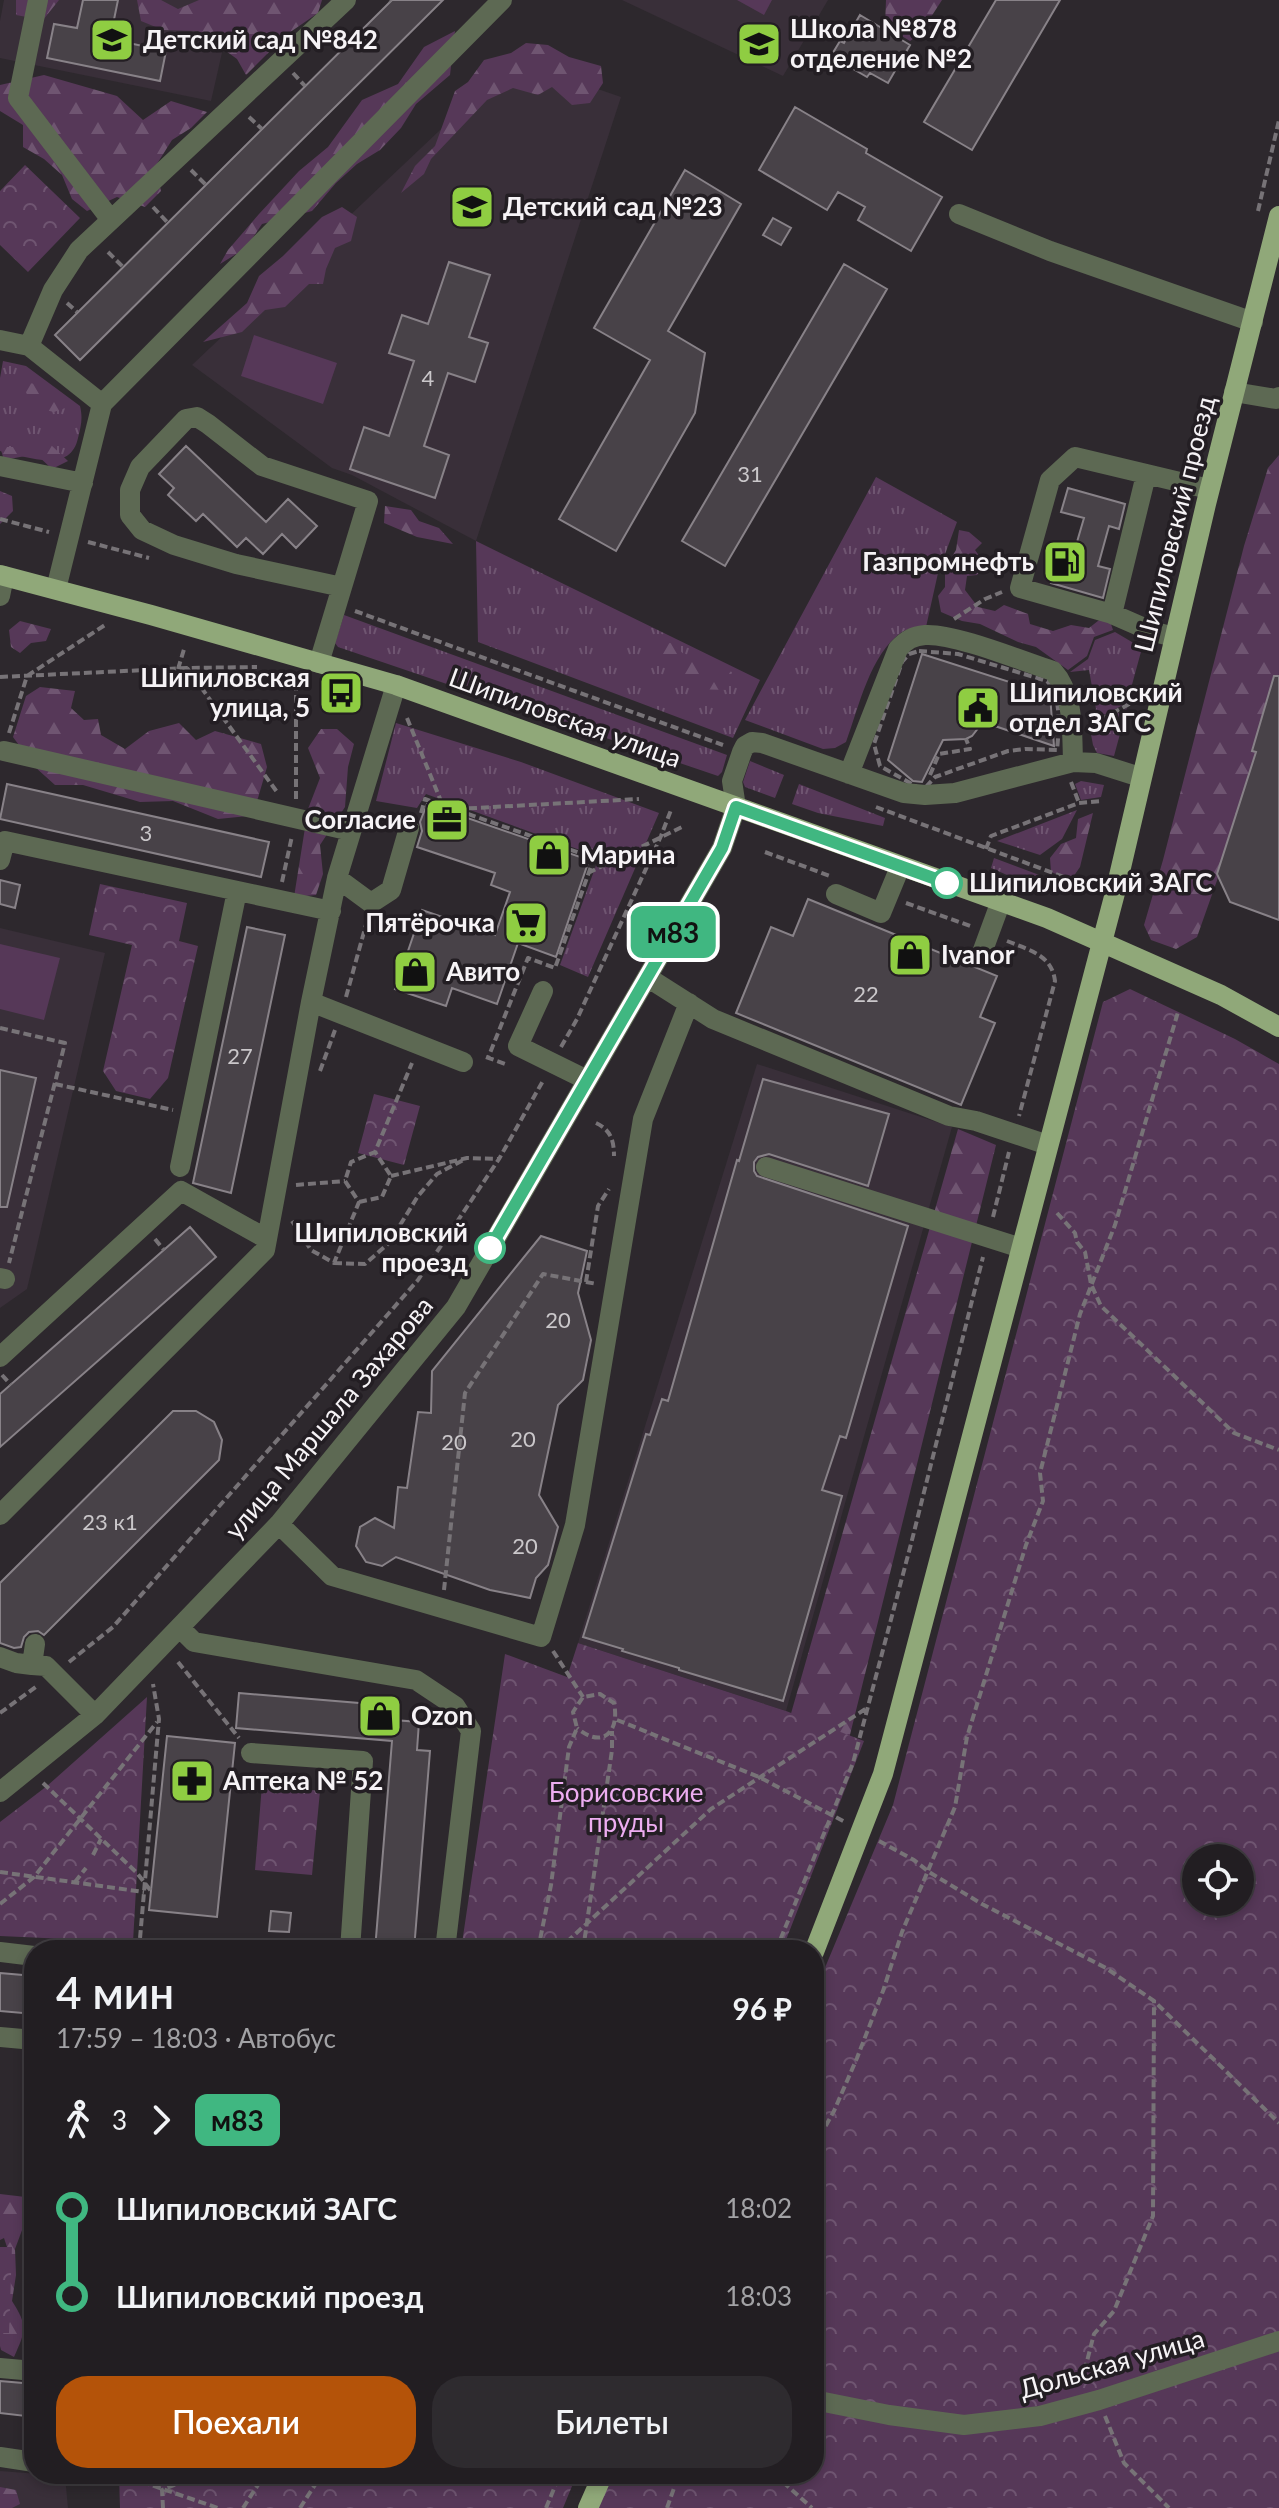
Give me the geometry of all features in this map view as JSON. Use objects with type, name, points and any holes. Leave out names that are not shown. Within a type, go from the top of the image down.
[{"type":"main road","name":"Шипиловский проезд","points":[[819,1940],[883,1774],[1115,893],[1209,489],[1279,216]]},
{"type":"main road","name":"Шипиловская улица","points":[[1,582],[56,589],[396,685],[1047,918],[1221,995],[1279,1027]]},
{"type":"main road","points":[[588,2508],[599,2484]]},
{"type":"street","points":[[38,0],[18,98],[111,220]]},
{"type":"street","points":[[29,346],[53,290],[79,250],[346,0]]},
{"type":"street","points":[[56,589],[102,404],[502,0]]},
{"type":"street","points":[[959,214],[1050,251],[1253,322]]},
{"type":"street","points":[[0,340],[29,346],[102,404]]},
{"type":"street","points":[[1234,392],[1279,397]]},
{"type":"street","points":[[319,663],[339,596],[356,561],[368,501],[262,466],[197,417],[186,419],[140,467],[130,490],[130,515],[142,530],[164,540],[339,596]]},
{"type":"street","points":[[1174,637],[1112,614],[1020,588],[1050,480],[1075,457],[1209,489]]},
{"type":"street","points":[[0,466],[83,483]]},
{"type":"street","points":[[1112,614],[1146,475]]},
{"type":"street","points":[[849,774],[898,649],[906,640],[929,635],[957,640],[1053,671],[1063,682],[1068,699],[1073,762]]},
{"type":"street","points":[[0,1515],[265,1250],[286,1194],[311,1002],[337,878],[396,685]]},
{"type":"street","points":[[742,752],[752,742],[762,743],[904,793],[925,795],[955,793],[1073,762],[1096,763],[1140,777]]},
{"type":"street","points":[[4,751],[351,831]]},
{"type":"street","name":"улица Маршала Захарова","points":[[0,1792],[95,1715],[279,1524],[456,1307],[722,848],[736,807],[732,781],[742,752]]},
{"type":"street","points":[[337,878],[371,903],[391,890],[409,828]]},
{"type":"street","points":[[0,860],[5,841],[331,911]]},
{"type":"street","points":[[836,894],[881,913],[900,867]]},
{"type":"street","points":[[180,1167],[237,891]]},
{"type":"street","points":[[983,950],[1001,901]]},
{"type":"street","points":[[647,977],[713,1019],[949,1116],[976,1121],[1048,1145]]},
{"type":"street","points":[[543,991],[518,1046],[587,1080]]},
{"type":"street","points":[[311,1002],[419,1045],[468,1057]]},
{"type":"street","points":[[279,1524],[332,1576],[541,1637],[575,1525],[643,1119],[689,1003]]},
{"type":"street","points":[[766,1167],[1021,1248]]},
{"type":"street","points":[[0,1357],[181,1191],[267,1239]]},
{"type":"street","points":[[180,1628],[194,1642],[416,1680],[455,1706],[471,1731],[446,1940]]},
{"type":"street","points":[[0,1657],[16,1663],[34,1654],[95,1715]]},
{"type":"street","points":[[251,1753],[363,1761],[351,1940]]},
{"type":"street","points":[[0,1952],[24,1955]]},
{"type":"street","points":[[0,2037],[24,2039]]},
{"type":"street","name":"Дольская улица","points":[[824,2402],[964,2425],[1040,2416],[1279,2341]]},
{"type":"street","points":[[0,2368],[24,2370]]},
{"type":"street","points":[[0,2457],[24,2461]]},
{"type":"path","points":[[0,519],[161,561]]},
{"type":"path","points":[[929,635],[985,599],[1020,588]]},
{"type":"path","points":[[339,596],[742,752]]},
{"type":"path","points":[[4,751],[27,676],[105,625]]},
{"type":"path","points":[[178,669],[185,646]]},
{"type":"path","points":[[919,651],[958,654],[1047,681],[1054,687],[1057,750],[1008,751],[935,777],[925,788],[919,788],[880,766],[874,744],[902,662],[909,654],[919,651]]},
{"type":"path","points":[[0,677],[258,667]]},
{"type":"path","points":[[187,668],[295,817]]},
{"type":"path","points":[[278,900],[295,817],[296,678]]},
{"type":"path","points":[[1087,727],[1131,703]]},
{"type":"path","points":[[406,715],[443,806]]},
{"type":"path","points":[[966,739],[974,763]]},
{"type":"path","points":[[925,788],[939,754],[970,749]]},
{"type":"path","points":[[409,828],[420,815],[425,799],[594,858],[555,968],[528,958],[488,1058]]},
{"type":"path","points":[[454,810],[639,799]]},
{"type":"path","points":[[986,849],[991,836],[1079,803],[1103,801]]},
{"type":"path","points":[[868,804],[1080,883]]},
{"type":"path","points":[[0,1713],[113,1627],[418,1280],[499,1159],[577,1019],[671,810]]},
{"type":"path","points":[[588,873],[682,827]]},
{"type":"path","points":[[316,1083],[341,1014],[371,903]]},
{"type":"path","points":[[780,1940],[853,1763],[911,1544],[1055,981],[1050,965],[1036,953]]},
{"type":"path","points":[[824,2129],[857,2058],[902,1932],[955,1807],[967,1737],[1026,1545],[1043,1501],[1040,1473],[1080,1314],[1115,1225],[1178,1012]]},
{"type":"path","points":[[0,1028],[65,1043],[3,1278]]},
{"type":"path","points":[[345,1181],[351,1162],[375,1152],[419,1045]]},
{"type":"path","points":[[468,1057],[488,1058],[502,1063]]},
{"type":"path","points":[[55,1084],[190,1114]]},
{"type":"path","points":[[596,1123],[604,1126],[611,1135],[613,1161]]},
{"type":"path","points":[[375,1152],[391,1176]]},
{"type":"path","points":[[391,1176],[467,1158],[499,1159]]},
{"type":"path","points":[[294,1210],[292,1222],[311,1250],[334,1263],[365,1264],[389,1243],[418,1196],[437,1174],[467,1158]]},
{"type":"path","points":[[359,1202],[382,1197],[391,1176]]},
{"type":"path","points":[[286,1194],[297,1184],[345,1181]]},
{"type":"path","points":[[345,1181],[359,1202]]},
{"type":"path","points":[[286,1194],[297,1184]]},
{"type":"path","points":[[586,1282],[598,1206],[610,1188]]},
{"type":"path","points":[[334,1263],[359,1202]]},
{"type":"path","points":[[1057,1213],[1075,1233],[1077,1242],[1085,1252],[1091,1284],[1101,1306],[1234,1433],[1279,1450]]},
{"type":"path","points":[[444,1592],[465,1393],[543,1274],[615,1287]]},
{"type":"path","points":[[0,1373],[11,1385]]},
{"type":"path","points":[[560,1659],[583,1697]]},
{"type":"path","points":[[178,1662],[251,1753]]},
{"type":"path","points":[[140,1940],[159,1719],[153,1684]]},
{"type":"path","points":[[585,1940],[612,1750],[612,1731],[617,1720],[614,1703],[600,1694],[583,1697],[573,1712],[577,1728],[587,1737],[600,1738],[612,1731]]},
{"type":"path","points":[[569,1940],[711,1809],[868,1707]]},
{"type":"path","points":[[0,1904],[34,1877],[159,1719]]},
{"type":"path","points":[[617,1720],[759,1777],[849,1824]]},
{"type":"path","points":[[540,1940],[551,1885],[569,1747],[577,1728]]},
{"type":"path","points":[[42,1782],[145,1882]]},
{"type":"path","points":[[93,1855],[101,1838]]},
{"type":"path","points":[[876,1839],[982,1904],[1106,1968],[1154,2001],[1279,2123]]},
{"type":"path","points":[[75,1883],[86,1868]]},
{"type":"path","points":[[0,1872],[144,1892]]},
{"type":"path","points":[[1154,2001],[1153,2216],[1114,2311],[1094,2334],[1086,2365],[1124,2463],[1169,2508]]},
{"type":"path","points":[[146,2484],[218,2508]]},
{"type":"path","points":[[162,2490],[176,2484]]},
{"type":"path","points":[[243,2508],[259,2484]]},
{"type":"path","points":[[300,2508],[316,2484]]},
{"type":"path","points":[[546,2508],[556,2484]]},
{"type":"path","points":[[667,2508],[675,2484]]},
{"type":"path","points":[[785,2484],[812,2508]]},
{"type":"path","points":[[162,2490],[163,2508]]},
{"type":"shaded area","name":"Детский сад №842","points":[[4,0],[234,0],[211,101],[0,58],[0,21]]},
{"type":"shaded area","name":"Школа №878 отделение №2","points":[[622,0],[828,0],[783,76]]},
{"type":"shaded area","name":"Детский сад №23","points":[[514,60],[621,97],[476,541],[352,475],[332,468],[192,365]]},
{"type":"shaded area","points":[[0,928],[105,953],[27,1289],[0,1308]]},
{"type":"shaded area","points":[[757,1064],[952,1127],[786,1711],[578,1643]]},
{"type":"shaded area","points":[[0,2471],[24,2473],[24,2484],[66,2484],[68,2508],[0,2508]]},
{"type":"green space","points":[[16,0],[59,0],[43,20],[16,15]]},
{"type":"green space","points":[[137,0],[161,0],[178,9],[199,0],[322,0],[318,13],[286,35],[246,75],[237,59],[198,31],[163,30],[141,21]]},
{"type":"green space","points":[[737,0],[772,0],[764,15]]},
{"type":"green space","points":[[886,0],[942,0],[920,34],[910,41],[885,26]]},
{"type":"green space","points":[[455,31],[450,75],[416,104],[401,128],[380,150],[357,164],[312,211],[262,224],[246,248],[220,264],[259,214],[299,171],[328,147],[362,100],[398,84],[424,47]]},
{"type":"green space","points":[[526,43],[548,45],[569,57],[601,66],[603,83],[590,103],[572,105],[552,87],[538,95],[513,88],[487,100],[431,159],[424,174],[401,193],[415,166],[435,146],[455,91],[468,82],[484,60],[511,53]]},
{"type":"green space","points":[[44,75],[117,96],[143,120],[171,101],[207,112],[191,128],[172,140],[155,167],[161,191],[145,207],[117,197],[87,211],[72,199],[62,175],[44,159],[23,147],[23,125],[0,111],[0,85]]},
{"type":"green space","points":[[25,165],[80,218],[28,272],[0,245],[0,191]]},
{"type":"green space","points":[[342,207],[357,217],[351,241],[335,248],[323,284],[309,284],[285,307],[265,310],[242,332],[203,342],[247,303],[259,276],[322,217]]},
{"type":"green space","points":[[254,335],[337,363],[323,404],[241,376]]},
{"type":"green space","points":[[3,361],[26,366],[80,406],[78,438],[66,456],[46,460],[0,451],[0,378]]},
{"type":"green space","points":[[22,382],[50,386],[52,397],[63,400],[68,407],[54,412],[32,407]]},
{"type":"green space","points":[[25,437],[36,443],[51,445],[68,461],[52,469],[36,454],[4,460],[0,447],[15,447]]},
{"type":"green space","points":[[1279,455],[1279,705],[1197,937],[1176,949],[1151,940],[1144,925],[1244,546],[1268,468]]},
{"type":"green space","points":[[876,477],[957,522],[938,573],[926,627],[904,631],[891,642],[867,682],[846,742],[835,748],[823,749],[745,720]]},
{"type":"green space","points":[[0,491],[12,496],[13,511],[0,524]]},
{"type":"green space","points":[[385,506],[411,510],[419,521],[439,528],[453,544],[417,537],[384,523]]},
{"type":"green space","points":[[959,530],[969,532],[982,543],[975,550],[985,564],[977,575],[967,576],[965,590],[978,607],[995,611],[1004,605],[1028,614],[1030,624],[1053,631],[1071,625],[1089,628],[1103,617],[1109,618],[1113,630],[1094,637],[1087,656],[1068,670],[1036,647],[941,612],[938,596],[945,587],[945,568],[956,550]]},
{"type":"green space","points":[[476,541],[760,680],[733,738],[478,642]]},
{"type":"green space","points":[[344,615],[727,755],[722,772],[718,776],[338,647],[335,643]]},
{"type":"green space","points":[[20,621],[51,629],[46,641],[31,643],[20,653],[11,647],[9,630]]},
{"type":"green space","points":[[1115,632],[1142,648],[1127,703],[1090,722],[1096,709],[1089,670],[1070,672],[1088,659],[1095,640]]},
{"type":"green space","points":[[672,643],[690,660],[732,672],[727,690],[693,689],[659,662],[645,644]]},
{"type":"green space","points":[[40,687],[75,691],[71,708],[84,720],[98,719],[101,735],[125,749],[149,731],[179,723],[196,740],[215,731],[261,744],[267,767],[258,798],[248,816],[218,819],[173,801],[140,802],[83,785],[55,785],[35,767],[13,737],[26,696]]},
{"type":"green space","points":[[1127,708],[1114,756],[1097,753],[1090,729]]},
{"type":"green space","points":[[396,723],[521,762],[659,813],[588,977],[560,965],[599,857],[426,794],[417,808],[376,801]]},
{"type":"green space","points":[[321,729],[337,729],[354,744],[348,767],[345,807],[320,845],[323,874],[316,895],[294,897],[308,809],[320,778],[308,748]]},
{"type":"green space","points":[[750,761],[784,775],[775,798],[745,787],[743,782]]},
{"type":"green space","points":[[1081,781],[1104,785],[1101,797],[1081,800],[1075,784]]},
{"type":"green space","points":[[799,784],[885,818],[883,826],[818,813],[792,804]]},
{"type":"green space","points":[[1077,810],[1062,839],[1040,855],[997,841]]},
{"type":"green space","points":[[1093,813],[1080,867],[1071,880],[1051,872],[1050,858],[1061,844],[1076,838],[1078,819]]},
{"type":"green space","points":[[994,858],[1050,879],[1046,892],[991,868]]},
{"type":"green space","points":[[100,884],[187,903],[179,941],[198,946],[168,1078],[150,1099],[116,1091],[103,1071],[132,945],[89,935]]},
{"type":"green space","points":[[0,944],[60,958],[44,1020],[0,1009]]},
{"type":"green space","points":[[1130,989],[1235,1039],[1279,1064],[1279,2508],[598,2508],[607,2484],[824,2484],[824,1970],[893,1805],[1103,1002]]},
{"type":"green space","points":[[374,1094],[420,1106],[404,1165],[358,1153]]},
{"type":"green space","points":[[958,1129],[996,1145],[845,1755],[652,1940],[648,1940],[788,1724]]},
{"type":"green space","name":"Борисовские пруды","points":[[578,1643],[786,1711],[864,1741],[786,1940],[462,1940],[505,1654],[567,1677]]},
{"type":"green space","points":[[147,1697],[133,1940],[0,1936],[0,1822],[47,1786]]},
{"type":"green space","points":[[262,1785],[320,1791],[312,1875],[255,1870]]},
{"type":"green space","points":[[0,2194],[24,2197],[24,2225],[15,2249],[16,2275],[12,2301],[24,2328],[14,2357],[1,2350],[0,2346],[0,2309],[7,2247],[4,2238],[0,2240]]},
{"type":"green space","points":[[0,2247],[12,2247],[9,2333],[0,2333]]},
{"type":"green space","points":[[119,2484],[573,2484],[563,2508],[120,2508]]},
{"type":"green space","points":[[0,2487],[16,2490],[20,2504],[0,2508]]},
{"type":"building","points":[[83,0],[118,0],[110,39],[166,51],[160,81],[47,58],[54,24],[77,28]]},
{"type":"building","points":[[392,0],[443,0],[80,360],[55,335]]},
{"type":"building","points":[[996,0],[1060,0],[972,150],[924,122]]},
{"type":"building","points":[[860,15],[910,45],[888,83],[870,73],[867,77],[831,56],[840,41],[844,43]]},
{"type":"building","points":[[795,107],[942,197],[911,251],[858,220],[865,207],[838,192],[827,210],[759,170]]},
{"type":"building","points":[[685,170],[741,204],[668,331],[705,353],[695,413],[616,551],[559,519],[650,360],[594,328]]},
{"type":"building","points":[[773,218],[791,228],[781,245],[763,235]]},
{"type":"building","points":[[449,262],[490,275],[469,337],[488,343],[475,382],[448,373],[424,446],[449,455],[435,498],[350,469],[364,427],[389,436],[414,361],[389,353],[402,315],[428,324]]},
{"type":"building","points":[[844,264],[887,289],[725,566],[682,541]]},
{"type":"building","points":[[186,446],[266,522],[288,499],[317,526],[296,548],[282,534],[263,554],[246,538],[237,547],[203,514],[196,521],[168,495],[174,488],[159,474]]},
{"type":"building","points":[[1068,488],[1125,504],[1119,529],[1109,526],[1098,566],[1110,569],[1103,598],[1051,583],[1059,555],[1072,559],[1084,518],[1061,512]]},
{"type":"building","name":"Шипиловский отдел ЗАГС","points":[[922,654],[1050,695],[1054,746],[983,722],[966,739],[943,740],[922,782],[913,781],[888,760]]},
{"type":"building","points":[[1274,676],[1279,676],[1279,920],[1230,902],[1217,874],[1256,752],[1252,751]]},
{"type":"building","points":[[7,784],[269,842],[261,877],[0,819]]},
{"type":"building","points":[[427,804],[589,860],[556,957],[518,943],[497,1004],[452,988],[446,1006],[395,989],[422,910],[495,935],[510,892],[491,885],[495,873],[417,847],[422,831],[420,822]]},
{"type":"building","points":[[0,880],[20,885],[15,908],[0,904]]},
{"type":"building","points":[[808,899],[997,976],[980,1017],[995,1023],[961,1105],[736,1013],[771,927],[793,936]]},
{"type":"building","points":[[247,927],[285,935],[231,1193],[193,1183]]},
{"type":"building","points":[[0,1070],[36,1078],[7,1207],[0,1207]]},
{"type":"building","points":[[763,1079],[889,1114],[868,1186],[769,1154],[758,1157],[754,1162],[757,1176],[908,1226],[846,1438],[840,1436],[822,1490],[842,1496],[783,1701],[583,1637],[646,1434],[650,1435],[662,1399],[668,1401]]},
{"type":"building","points":[[190,1227],[216,1257],[0,1447],[0,1394]]},
{"type":"building","points":[[541,1236],[587,1251],[578,1293],[591,1340],[583,1380],[558,1405],[539,1495],[558,1527],[548,1565],[536,1578],[530,1598],[490,1590],[396,1557],[382,1566],[366,1562],[356,1546],[360,1527],[375,1518],[394,1528],[398,1487],[407,1488],[418,1412],[431,1413],[432,1371]]},
{"type":"building","points":[[173,1411],[196,1411],[214,1422],[222,1440],[219,1460],[44,1635],[38,1631],[29,1632],[21,1647],[0,1643],[0,1583]]},
{"type":"building","points":[[239,1693],[395,1706],[394,1720],[419,1722],[417,1750],[430,1751],[415,1940],[376,1940],[392,1741],[236,1728]]},
{"type":"building","points":[[167,1736],[235,1743],[217,1917],[149,1910]]},
{"type":"building","points":[[271,1911],[291,1913],[289,1932],[269,1931]]},
{"type":"building","points":[[0,1973],[24,1975],[24,2013],[0,2011]]},
{"type":"building","points":[[0,2381],[24,2383],[24,2416],[0,2413]]},
{"type":"bus line","name":"м83","points":[[490,1248],[722,848],[736,807],[947,883]]},
{"type":"place","name":"Детский сад №842","points":[[112,40]]},
{"type":"place","name":"Школа №878 отделение №2","points":[[759,44]]},
{"type":"place","name":"Детский сад №23","points":[[472,207]]},
{"type":"place","name":"Газпромнефть","points":[[1065,562]]},
{"type":"place","name":"Шипиловская улица, 5","points":[[341,693]]},
{"type":"place","name":"Шипиловский отдел ЗАГС","points":[[978,708]]},
{"type":"place","name":"Согласие","points":[[447,820]]},
{"type":"place","name":"Марина","points":[[549,855]]},
{"type":"place","name":"Шипиловский ЗАГС","points":[[947,883]]},
{"type":"place","name":"Пятёрочка","points":[[526,923]]},
{"type":"place","name":"Ivanor","points":[[910,955]]},
{"type":"place","name":"Авито","points":[[415,972]]},
{"type":"place","name":"Шипиловский проезд","points":[[490,1248]]},
{"type":"place","name":"Ozon","points":[[380,1716]]},
{"type":"place","name":"Аптека № 52","points":[[192,1781]]}]
